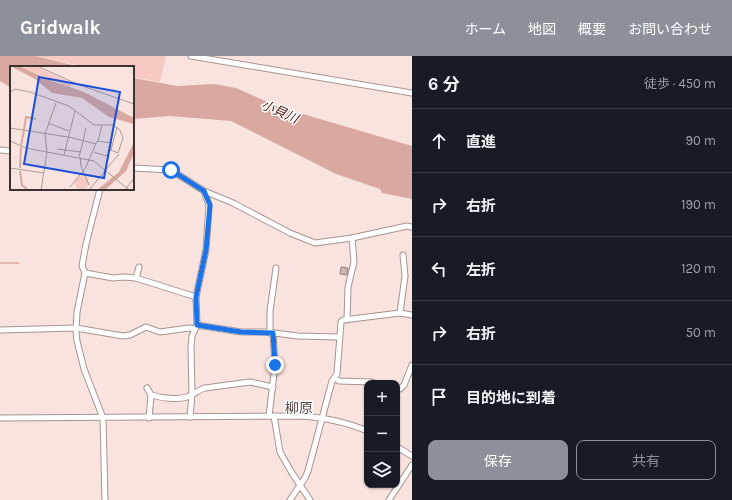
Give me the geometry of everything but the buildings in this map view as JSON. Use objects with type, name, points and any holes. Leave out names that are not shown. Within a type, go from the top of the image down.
[{"type":"street","points":[[191,56],[412,93]]},
{"type":"street","points":[[0,150],[10,151]]},
{"type":"street","points":[[134,168],[171,170],[204,191],[232,203],[290,233],[315,243],[352,238],[407,226],[412,227]]},
{"type":"street","points":[[100,190],[82,266],[85,274],[77,312],[76,328],[77,341],[84,369],[103,418],[105,500]]},
{"type":"street","points":[[190,417],[192,394],[191,348],[196,327],[196,297],[206,246],[210,205],[204,191]]},
{"type":"street","points":[[347,320],[348,287],[354,262],[352,238]]},
{"type":"street","points":[[400,313],[405,276],[403,255]]},
{"type":"street","points":[[136,278],[139,266]]},
{"type":"street","points":[[276,268],[270,311],[275,365],[271,416],[275,427],[280,452],[310,500]]},
{"type":"street","points":[[85,274],[113,278],[136,278],[196,297]]},
{"type":"street","points":[[290,500],[308,471],[332,382],[337,374],[341,322],[400,313],[412,315]]},
{"type":"street","points":[[0,330],[76,328],[122,336],[130,335],[146,327],[160,332],[196,327],[298,336],[339,337]]},
{"type":"street","points":[[400,388],[404,385],[412,365]]},
{"type":"street","points":[[335,378],[339,381],[364,382]]},
{"type":"street","points":[[151,395],[178,398],[187,397],[205,388],[245,383],[257,383],[273,387]]},
{"type":"street","points":[[147,388],[151,395],[149,418]]},
{"type":"street","points":[[0,418],[303,416],[323,418],[345,423],[364,430]]},
{"type":"street","points":[[400,449],[412,456]]},
{"type":"street","points":[[389,500],[412,465]]},
{"type":"shaded area","points":[[38,56],[166,56],[160,82],[134,77],[134,66],[81,66]]},
{"type":"water","points":[[0,56],[36,56],[76,66],[10,66],[10,87],[0,81]]},
{"type":"water","name":"小貝川","points":[[134,78],[177,86],[214,84],[236,88],[279,107],[412,146],[412,199],[382,193],[380,189],[336,174],[231,121],[170,116],[134,119]]},
{"type":"waterway","points":[[0,263],[19,263]]},
{"type":"district","name":"柳原","points":[[299,408]]},
{"type":"route","points":[[171,170],[204,191],[210,205],[206,250],[196,297],[197,325],[241,332],[273,333],[275,365]]}]
